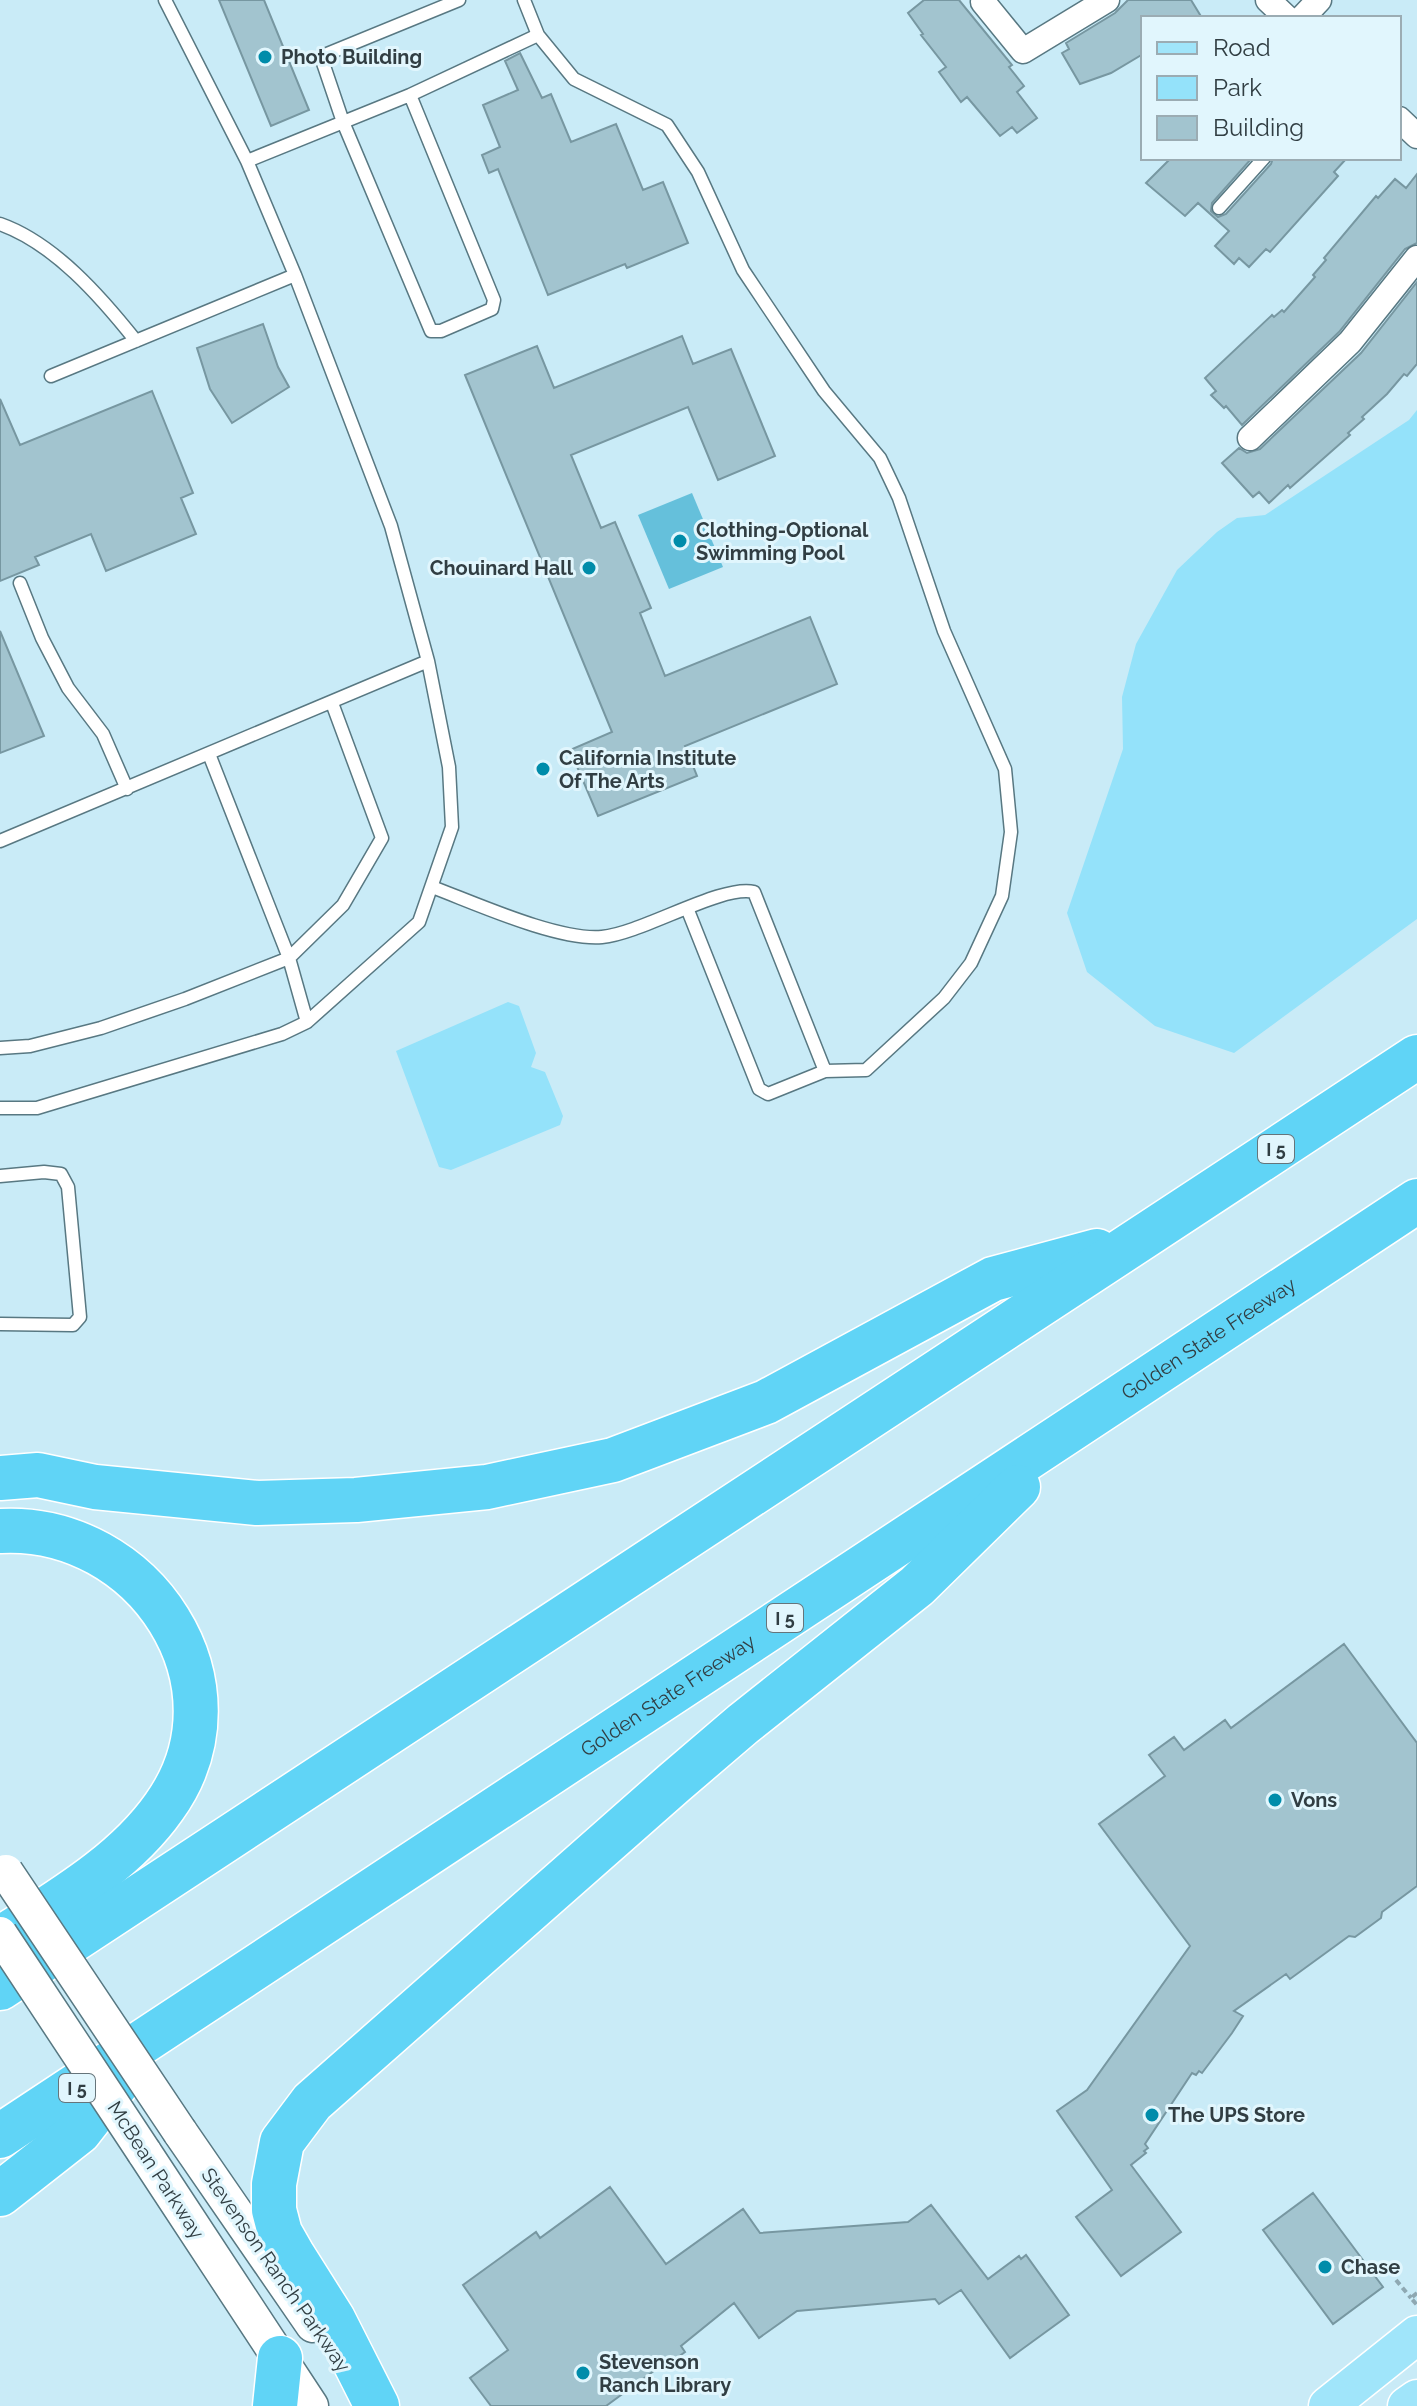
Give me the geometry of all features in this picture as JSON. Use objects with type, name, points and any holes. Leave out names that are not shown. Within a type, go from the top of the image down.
[{"type":"highway","name":"I 5","points":[[0,1988],[1417,1057]]},
{"type":"highway","name":"Golden State Freeway","points":[[0,2136],[1417,1201]]},
{"type":"highway","points":[[0,1478],[38,1475],[95,1487],[257,1503],[356,1500],[487,1487],[627,1455],[766,1402],[993,1279],[1134,1241]]},
{"type":"highway","points":[[375,2406],[333,2319],[280,2233],[274,2210],[274,2184],[282,2142],[294,2123],[323,2092],[674,1783],[917,1586],[1092,1415]]},
{"type":"highway","points":[[0,1531],[38,1531],[78,1543],[121,1565],[153,1595],[178,1634],[192,1677],[195,1725],[186,1767],[165,1806],[133,1843],[67,1895],[0,1937]]},
{"type":"highway","points":[[0,2194],[79,2132],[154,2037]]},
{"type":"highway","points":[[314,2327],[339,2388],[342,2406]]},
{"type":"highway","points":[[275,2406],[280,2358]]},
{"type":"main road","name":"McBean Parkway","points":[[3,1868],[180,2132]]},
{"type":"main road","name":"McBean Parkway","points":[[0,1937],[311,2406]]},
{"type":"main road","name":"Stevenson Ranch Parkway","points":[[180,2132],[314,2327],[375,2406]]},
{"type":"main road","points":[[1328,2406],[1417,2335]]},
{"type":"main road","points":[[1407,2406],[1417,2399]]},
{"type":"street","points":[[983,2],[1023,51],[1107,0]]},
{"type":"street","points":[[1268,0],[1285,16]]},
{"type":"street","points":[[1304,16],[1319,0]]},
{"type":"street","points":[[1401,121],[1417,136]]},
{"type":"street","points":[[1250,438],[1350,342],[1417,258]]},
{"type":"lane","points":[[0,1108],[37,1108],[282,1034],[307,1022],[419,922],[452,827],[449,767],[428,661],[391,526],[295,275],[247,161],[165,0]]},
{"type":"lane","points":[[410,95],[494,300],[492,309],[441,331],[431,331],[343,122],[323,63],[327,54],[459,0]]},
{"type":"lane","points":[[524,0],[538,35],[574,79],[667,125],[698,172],[743,270],[824,391],[880,458],[899,498],[944,631],[1005,769],[1011,832],[1002,896],[971,963],[944,998],[866,1070],[825,1071],[768,1094],[759,1089],[687,908]]},
{"type":"lane","points":[[247,161],[410,95],[538,35]]},
{"type":"lane","points":[[1219,208],[1262,160]]},
{"type":"lane","points":[[0,224],[14,229],[68,266],[136,341]]},
{"type":"lane","points":[[51,376],[295,275]]},
{"type":"lane","points":[[20,583],[48,650],[68,688],[103,734],[127,789]]},
{"type":"lane","points":[[0,841],[428,661]]},
{"type":"lane","points":[[0,1048],[30,1046],[101,1028],[289,958],[343,905],[382,838],[332,703]]},
{"type":"lane","points":[[209,754],[289,958],[307,1022]]},
{"type":"lane","points":[[432,887],[562,934],[600,938],[633,931],[743,889],[754,892],[825,1071]]},
{"type":"lane","points":[[0,1176],[44,1172],[61,1174],[68,1187],[80,1317],[73,1325],[0,1324]]},
{"type":"path","points":[[1396,2280],[1417,2305]]},
{"type":"path","points":[[1411,2298],[1417,2293]]},
{"type":"green space","points":[[1417,410],[1417,919],[1234,1053],[1155,1026],[1087,972],[1067,913],[1123,749],[1122,697],[1136,644],[1177,570],[1217,532],[1237,518],[1265,515],[1409,420]]},
{"type":"green space","points":[[508,1002],[519,1006],[536,1053],[531,1067],[545,1072],[563,1116],[560,1125],[451,1170],[439,1167],[396,1051]]},
{"type":"shaded area","name":"Clothing-Optional Swimming Pool","points":[[692,493],[723,567],[669,589],[638,515]]},
{"type":"building","name":"Photo Building","points":[[219,0],[264,0],[309,110],[271,126]]},
{"type":"building","points":[[924,0],[959,0],[1012,65],[1009,67],[1024,86],[1017,92],[1037,118],[1017,133],[1012,127],[1000,136],[967,97],[961,102],[939,72],[946,67],[908,13]]},
{"type":"building","points":[[1128,0],[1191,0],[1201,16],[1141,16],[1141,55],[1111,73],[1080,84],[1062,53],[1069,49],[1066,43],[1115,13]]},
{"type":"building","points":[[520,53],[542,98],[551,94],[571,142],[616,124],[643,190],[663,182],[688,243],[548,295],[498,169],[489,173],[482,155],[500,147],[483,105],[518,90],[505,61]]},
{"type":"building","points":[[1169,160],[1250,160],[1212,203],[1211,211],[1218,217],[1226,214],[1272,160],[1345,160],[1334,172],[1338,176],[1270,252],[1266,249],[1249,267],[1239,258],[1234,264],[1215,246],[1229,231],[1198,203],[1185,216],[1146,183]]},
{"type":"building","points":[[1417,174],[1417,243],[1405,249],[1339,332],[1242,425],[1226,406],[1224,408],[1211,395],[1216,391],[1205,378],[1272,315],[1274,317],[1282,310],[1284,312],[1315,277],[1313,275],[1326,260],[1324,258],[1376,196],[1378,198],[1395,179],[1406,188]]},
{"type":"building","points":[[1417,282],[1417,364],[1362,417],[1364,419],[1348,433],[1350,435],[1290,488],[1288,485],[1269,503],[1259,492],[1253,497],[1222,463],[1239,448],[1247,453],[1260,449],[1361,353]]},
{"type":"building","points":[[263,324],[278,367],[289,387],[232,423],[210,389],[197,348]]},
{"type":"building","name":"Chouinard Hall","points":[[682,336],[693,364],[731,349],[775,456],[718,480],[688,407],[571,455],[601,528],[615,522],[651,608],[640,613],[665,676],[810,617],[837,684],[685,746],[697,776],[598,816],[570,750],[612,732],[465,375],[537,346],[554,388]]},
{"type":"building","points":[[152,391],[193,493],[181,498],[196,534],[106,571],[91,534],[35,557],[39,565],[0,581],[0,399],[20,445]]},
{"type":"building","points":[[0,631],[44,736],[0,753]]},
{"type":"building","name":"Vons","points":[[1344,1644],[1417,1743],[1417,1886],[1355,1937],[1349,1936],[1290,1979],[1286,1974],[1234,2011],[1243,2016],[1232,2033],[1202,2073],[1192,2073],[1145,2144],[1148,2148],[1144,2151],[1146,2153],[1131,2165],[1181,2232],[1121,2276],[1076,2217],[1112,2190],[1057,2111],[1087,2090],[1190,1946],[1099,1824],[1165,1776],[1149,1755],[1174,1737],[1184,1750],[1225,1720],[1231,1728]]},
{"type":"building","points":[[610,2187],[666,2264],[743,2209],[760,2233],[908,2222],[931,2205],[988,2279],[1019,2256],[1021,2259],[1026,2255],[1069,2315],[1010,2358],[961,2290],[939,2304],[935,2299],[797,2311],[759,2338],[734,2303],[681,2346],[685,2352],[606,2406],[491,2406],[470,2378],[508,2350],[463,2285],[536,2232],[540,2238]]},
{"type":"building","points":[[1313,2193],[1383,2287],[1333,2324],[1263,2230]]},
{"type":"place","name":"Photo Building","points":[[265,57]]},
{"type":"place","name":"Clothing-Optional Swimming Pool","points":[[680,541]]},
{"type":"place","name":"Chouinard Hall","points":[[589,568]]},
{"type":"place","name":"California Institute Of The Arts","points":[[543,769]]},
{"type":"place","name":"Vons","points":[[1275,1800]]},
{"type":"place","name":"The UPS Store","points":[[1152,2115]]},
{"type":"place","name":"Chase","points":[[1325,2267]]},
{"type":"place","name":"Stevenson Ranch Library","points":[[583,2373]]}]
